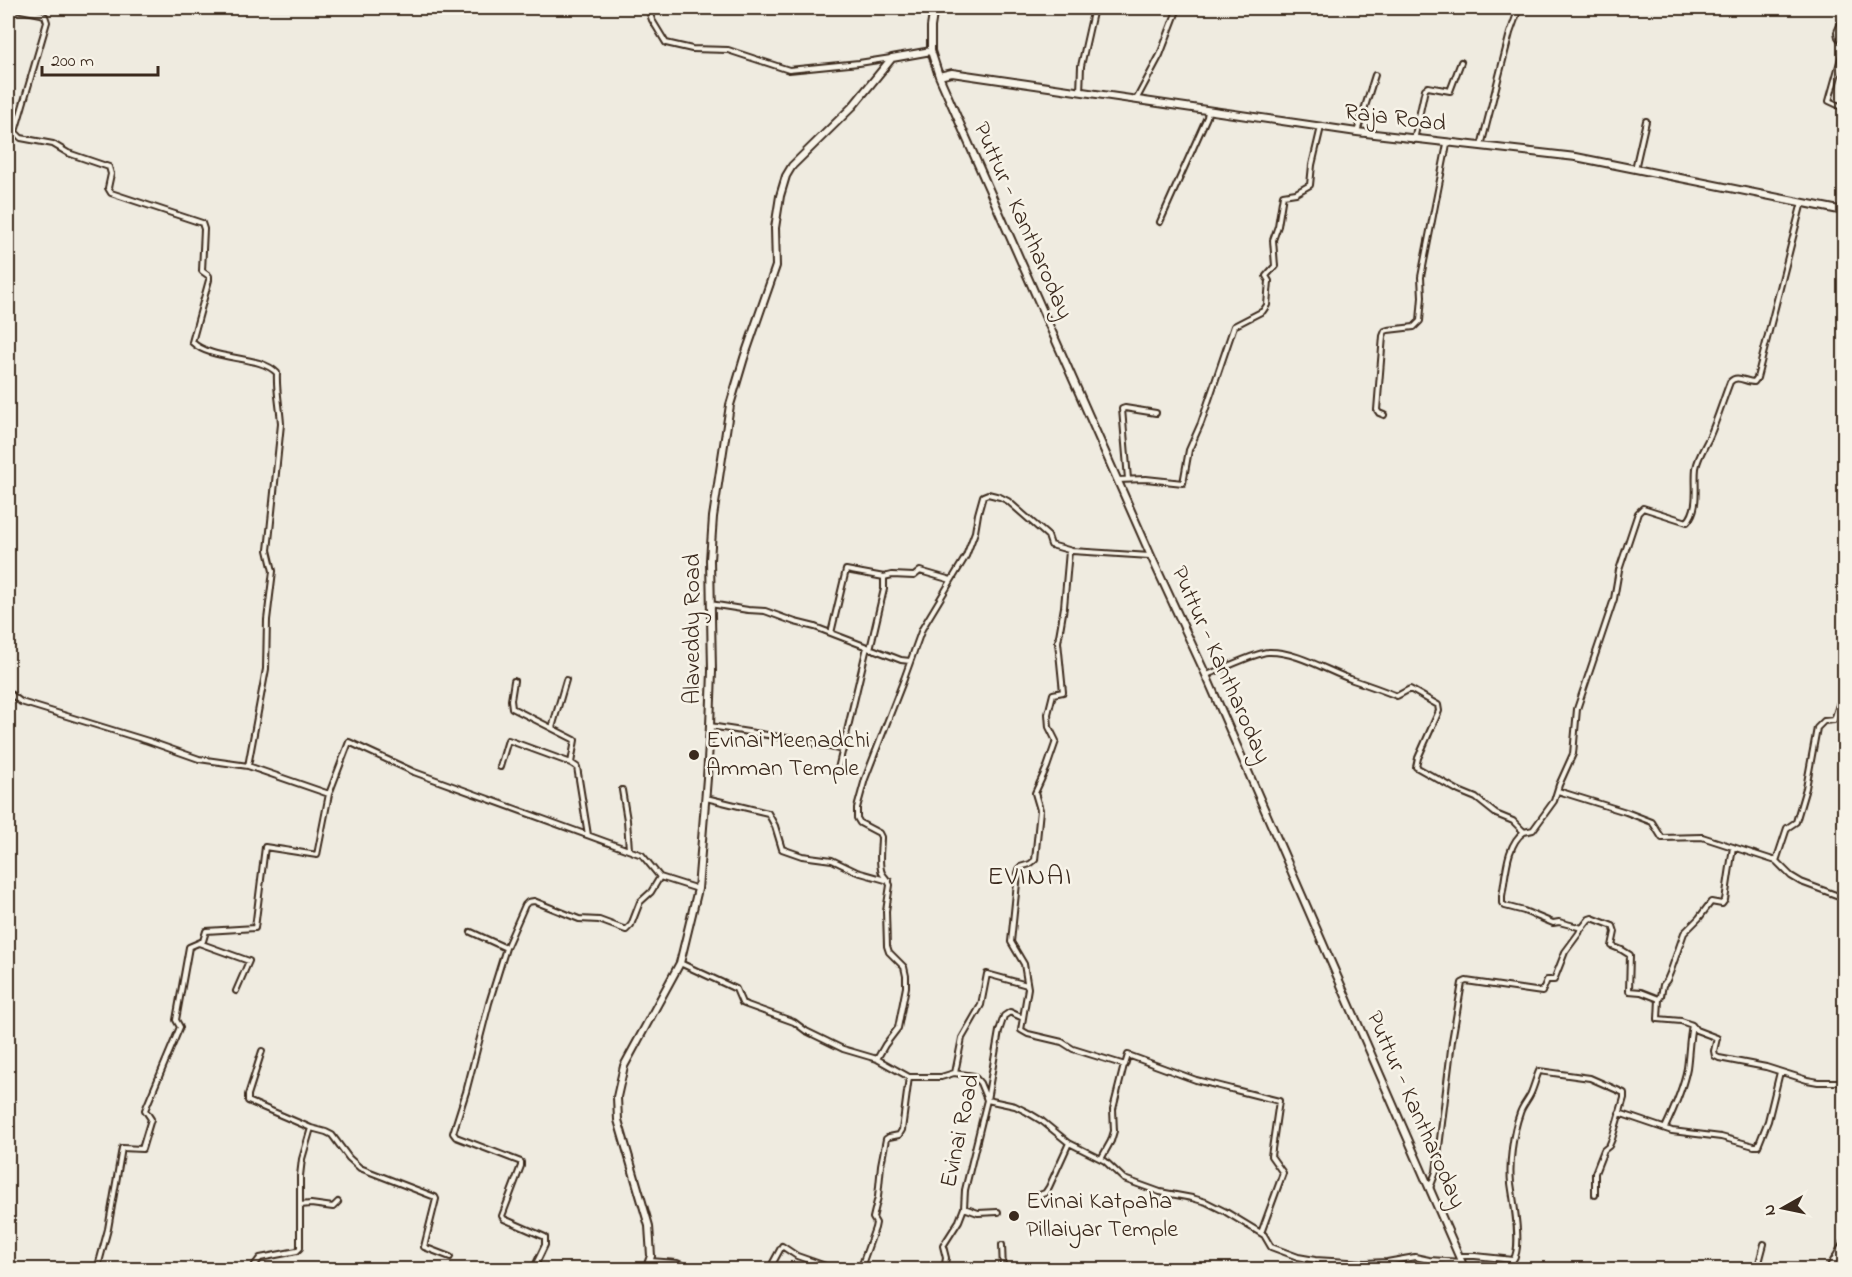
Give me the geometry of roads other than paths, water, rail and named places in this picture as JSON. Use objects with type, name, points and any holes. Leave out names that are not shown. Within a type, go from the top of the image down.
[{"type":"street","points":[[11,8],[45,15],[47,22],[16,135],[53,144],[68,153],[109,167],[111,174],[108,188],[111,193],[202,223],[204,229],[202,271],[209,276],[209,280],[192,342],[230,358],[241,358],[276,370],[278,373],[276,389],[281,424],[268,550],[273,572],[267,620],[266,669],[248,766]]},
{"type":"street","points":[[648,8],[652,20],[666,43],[692,49],[728,50],[789,69],[859,63],[931,51],[934,8]]},
{"type":"street","points":[[1080,92],[1081,66],[1094,8]]},
{"type":"street","points":[[1136,100],[1160,55],[1178,8]]},
{"type":"street","points":[[1481,147],[1507,44],[1519,8]]},
{"type":"street","points":[[1845,16],[1837,33],[1845,45],[1829,101],[1845,108]]},
{"type":"street","name":"Puttur - Kantharoday","points":[[931,51],[939,76],[1117,480],[1206,675],[1465,1269]]},
{"type":"street","name":"Alaveddy Road","points":[[646,1269],[651,1256],[649,1226],[618,1120],[617,1097],[624,1066],[680,963],[698,889],[710,726],[712,517],[730,405],[776,266],[775,228],[786,176],[792,166],[853,106],[892,58]]},
{"type":"street","points":[[1414,140],[1425,89],[1428,87],[1450,92],[1461,62]]},
{"type":"street","name":"Raja Road","points":[[939,76],[952,74],[1414,140],[1576,158],[1845,211]]},
{"type":"street","points":[[1357,132],[1375,75]]},
{"type":"street","points":[[1160,222],[1208,111]]},
{"type":"street","points":[[1635,169],[1646,121]]},
{"type":"street","points":[[1117,480],[1146,479],[1183,483],[1189,450],[1201,423],[1234,326],[1263,311],[1267,305],[1269,281],[1266,276],[1275,266],[1273,240],[1278,226],[1283,195],[1296,193],[1310,185],[1321,127]]},
{"type":"street","points":[[1384,415],[1377,410],[1383,336],[1386,331],[1414,327],[1420,321],[1421,277],[1447,144]]},
{"type":"street","points":[[1581,928],[1553,922],[1502,903],[1511,850],[1515,841],[1524,832],[1533,830],[1554,801],[1573,754],[1577,710],[1614,599],[1619,570],[1638,513],[1643,508],[1687,522],[1691,518],[1696,494],[1696,469],[1730,382],[1738,378],[1754,382],[1757,378],[1802,202]]},
{"type":"street","points":[[1128,479],[1122,409],[1156,413]]},
{"type":"street","points":[[890,881],[883,875],[881,869],[881,837],[879,833],[860,823],[857,818],[857,808],[865,779],[922,629],[966,556],[975,532],[983,496],[988,494],[1008,501],[1048,536],[1051,545],[1069,550],[1151,556]]},
{"type":"street","points":[[1069,550],[1064,607],[1058,642],[1063,692],[1053,694],[1048,714],[1049,728],[1056,741],[1035,794],[1040,810],[1035,860],[1020,867],[1011,942],[1024,964],[1027,985],[1021,1030],[1028,1034],[1062,1042],[1073,1049],[1124,1065]]},
{"type":"street","points":[[831,633],[846,570],[884,577],[914,576],[920,571],[951,580]]},
{"type":"street","points":[[838,769],[884,589],[884,578]]},
{"type":"street","points":[[710,604],[765,611],[901,660],[910,661]]},
{"type":"street","points":[[1206,675],[1267,652],[1298,659],[1397,696],[1410,689],[1438,705],[1439,711],[1416,767],[1476,798],[1496,814],[1513,821],[1524,832]]},
{"type":"street","points":[[552,728],[566,680]]},
{"type":"street","points":[[514,681],[512,708],[575,740],[571,763]]},
{"type":"street","points":[[1776,861],[1787,828],[1796,822],[1806,788],[1817,728],[1824,721],[1834,720],[1845,690]]},
{"type":"street","points":[[8,692],[21,702],[199,759],[248,766],[329,794]]},
{"type":"street","points":[[710,726],[799,740],[843,750]]},
{"type":"street","points":[[500,767],[508,740],[578,767],[588,835]]},
{"type":"street","points":[[97,1269],[108,1229],[122,1148],[142,1149],[151,1119],[146,1110],[180,1027],[176,1020],[189,946],[203,941],[206,931],[255,928],[266,847],[317,855],[329,794],[350,742],[414,772],[642,855],[660,877],[698,889]]},
{"type":"street","points":[[622,790],[629,850]]},
{"type":"street","points":[[1558,791],[1652,822],[1662,838],[1702,837],[1776,861],[1791,876],[1801,882],[1845,898]]},
{"type":"street","points":[[706,798],[768,813],[775,826],[782,849],[802,856],[832,860],[857,872],[890,881]]},
{"type":"street","points":[[1733,847],[1725,900],[1722,904],[1711,902],[1684,933],[1670,973],[1663,985],[1662,996],[1659,999],[1658,1019],[1692,1024],[1696,1030],[1716,1038],[1714,1051],[1715,1056],[1719,1058],[1818,1082],[1835,1080],[1845,1082]]},
{"type":"street","points":[[533,1269],[545,1245],[545,1238],[502,1216],[521,1162],[456,1137],[453,1133],[506,948],[525,905],[534,901],[579,919],[599,920],[626,930],[631,925],[640,902],[651,892],[660,877]]},
{"type":"street","points":[[877,1059],[898,1028],[906,987],[904,967],[889,952],[888,946],[886,911],[890,881]]},
{"type":"street","points":[[1430,1189],[1436,1172],[1452,1041],[1462,983],[1477,982],[1542,992],[1547,980],[1554,980],[1565,952],[1581,928],[1592,918],[1613,926],[1615,932],[1612,946],[1630,955],[1629,991],[1641,992],[1659,999]]},
{"type":"street","points":[[471,933],[506,948]]},
{"type":"street","points":[[198,943],[249,961],[236,991]]},
{"type":"street","points":[[680,963],[736,989],[742,1003],[794,1022],[806,1031],[843,1049],[877,1059],[909,1077],[941,1077],[955,1073],[974,1076],[987,1100],[1015,1106],[1027,1112],[1069,1143],[1111,1165],[1124,1179],[1160,1192],[1206,1202],[1261,1233],[1271,1247],[1298,1257],[1315,1260],[1387,1262],[1415,1257],[1429,1260],[1475,1256],[1513,1260],[1516,1258],[1515,1199],[1511,1182],[1512,1147],[1520,1113],[1539,1071],[1590,1078],[1624,1093],[1612,1139],[1604,1150],[1596,1173],[1595,1195]]},
{"type":"street","points":[[955,1073],[962,1038],[981,1005],[987,974],[1027,985]]},
{"type":"street","name":"Evinai Road","points":[[944,1269],[946,1258],[944,1246],[964,1208],[964,1190],[987,1100],[999,1031],[1004,1016],[1010,1012],[1023,1018]]},
{"type":"street","points":[[1665,1128],[1687,1069],[1692,1024]]},
{"type":"street","points":[[262,1051],[248,1095],[249,1101],[332,1135],[349,1158],[360,1168],[435,1197],[424,1247],[450,1257]]},
{"type":"street","points":[[1101,1159],[1112,1141],[1113,1109],[1128,1055],[1196,1080],[1279,1101],[1271,1156],[1283,1173],[1261,1233]]},
{"type":"street","points":[[1619,1113],[1672,1131],[1721,1137],[1758,1146],[1768,1121],[1780,1072]]},
{"type":"street","points":[[860,1269],[876,1223],[873,1218],[886,1139],[899,1135],[902,1130],[909,1077]]},
{"type":"street","points":[[251,1269],[260,1258],[297,1251],[300,1248],[302,1159],[311,1128]]},
{"type":"street","points":[[1034,1197],[1045,1193],[1049,1187],[1069,1143]]},
{"type":"street","points":[[300,1205],[333,1207],[338,1202]]},
{"type":"street","points":[[964,1208],[978,1213],[998,1212]]},
{"type":"street","points":[[1757,1269],[1764,1244]]},
{"type":"street","points":[[1829,1269],[1845,1244]]},
{"type":"street","points":[[1002,1245],[1003,1269]]},
{"type":"street","points":[[769,1269],[782,1246],[797,1256],[837,1269]]},
{"type":"street","points":[[1428,1269],[1429,1260]]},
{"type":"street","points":[[649,1261],[677,1263],[694,1269]]},
{"type":"street","points":[[716,1269],[727,1269]]},
{"type":"place","name":"Evinai Meenadchi Amman Temple","points":[[694,755]]},
{"type":"place","name":"Evinai Katpaha Pillaiyar Temple","points":[[1014,1216]]},
{"type":"district","name":"EVINAI","points":[[1030,877]]}]
